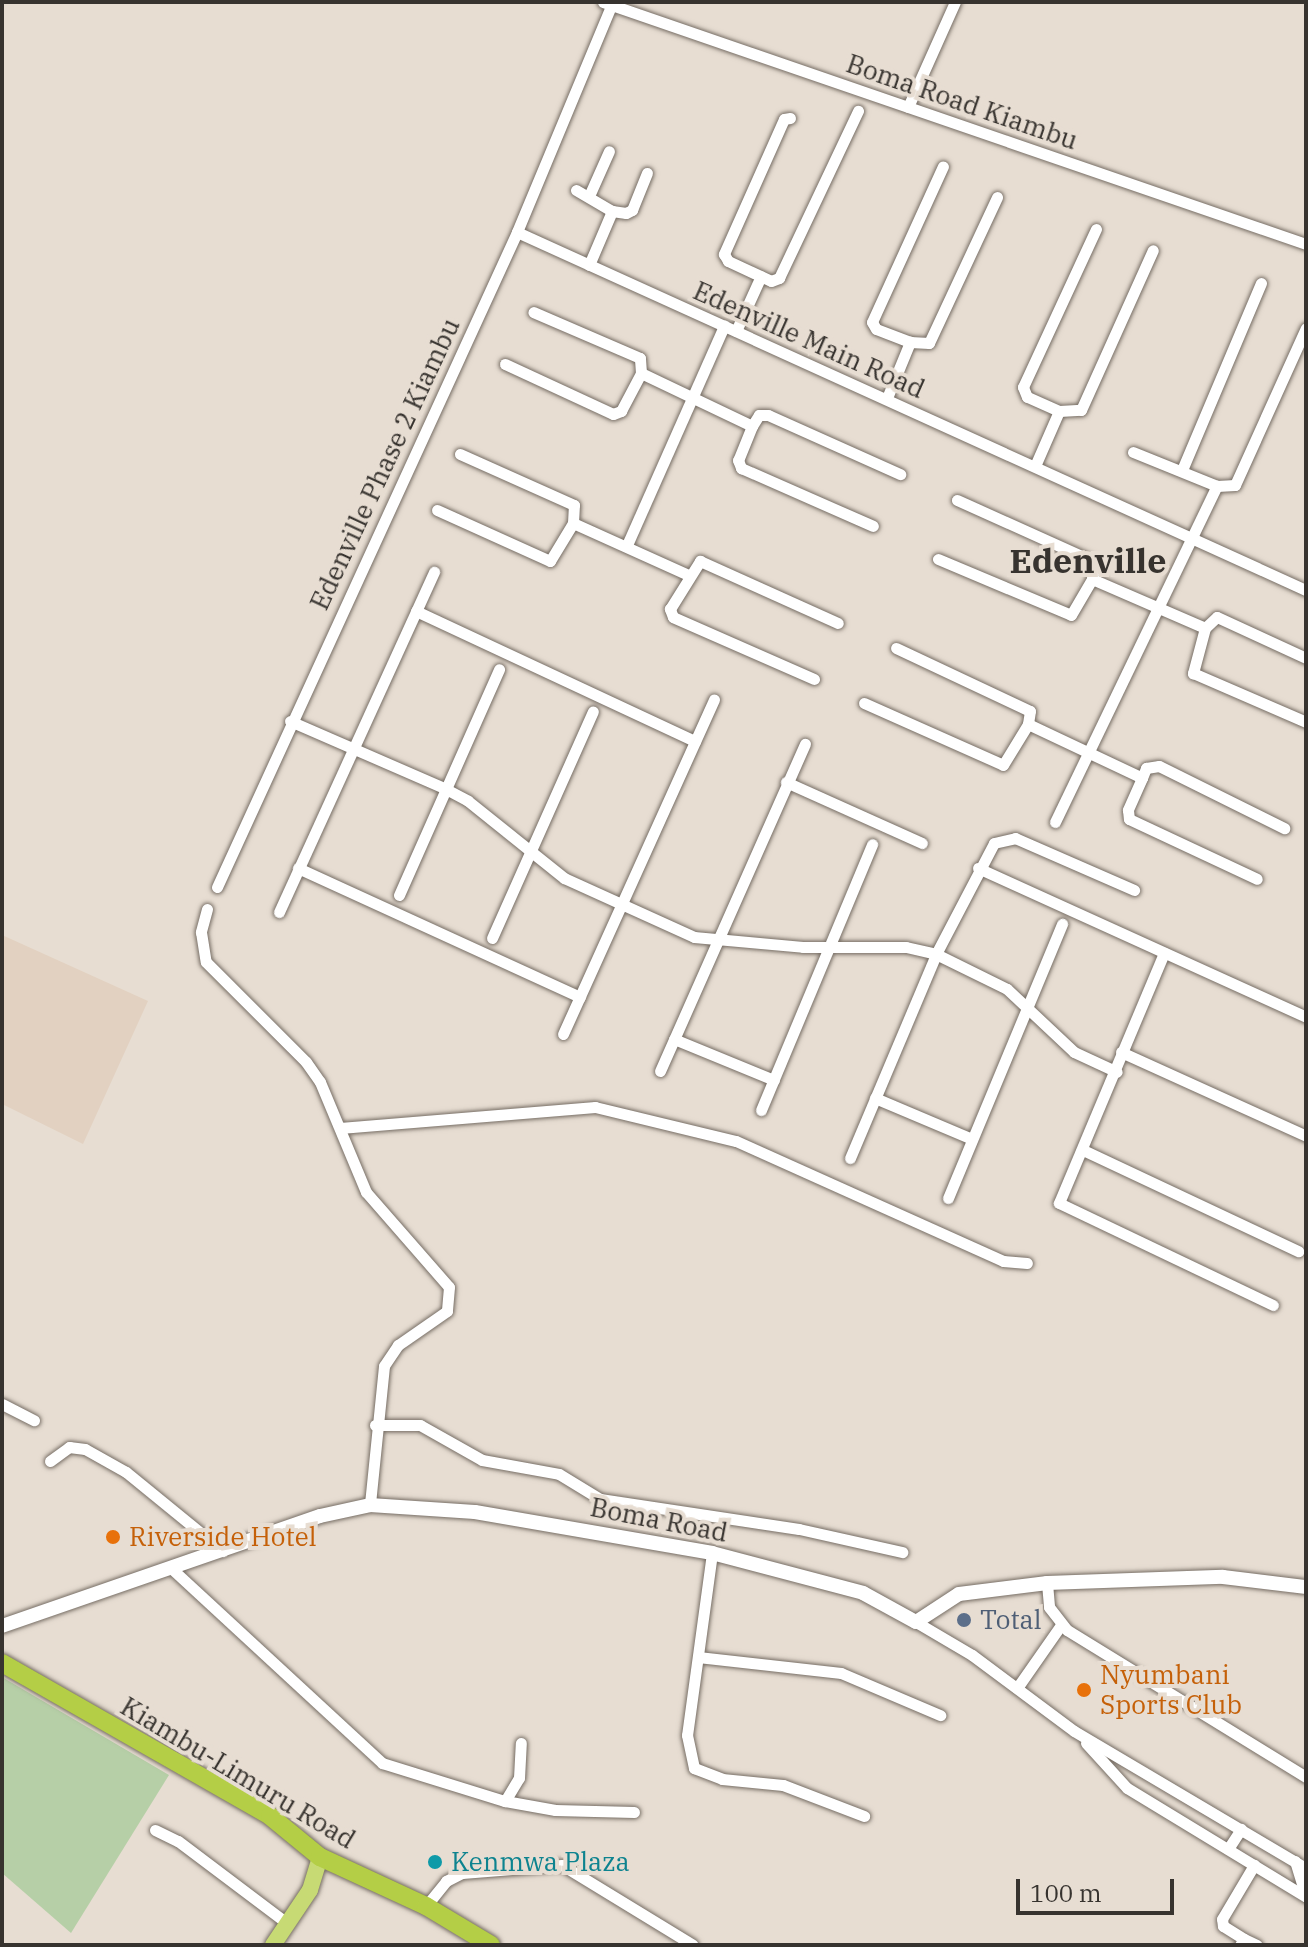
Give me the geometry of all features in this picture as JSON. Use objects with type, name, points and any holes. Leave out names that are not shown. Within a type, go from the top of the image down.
[{"type":"highway","name":"Kiambu-Limuru Road","points":[[2,1663],[270,1816],[320,1857],[426,1906],[491,1945]]},
{"type":"main road","name":"Boma Road","points":[[2,1626],[370,1505],[475,1512],[712,1553],[863,1593],[916,1622]]},
{"type":"main road","points":[[916,1622],[959,1594],[1047,1583],[1223,1577],[1306,1587]]},
{"type":"main road","points":[[273,1945],[310,1890],[320,1857]]},
{"type":"street","points":[[908,107],[955,2]]},
{"type":"street","points":[[517,232],[607,4]]},
{"type":"street","name":"Boma Road Kiambu","points":[[607,4],[1306,244]]},
{"type":"street","points":[[790,118],[784,119],[724,254],[761,276],[779,278],[858,111]]},
{"type":"street","points":[[589,196],[609,151]]},
{"type":"street","points":[[943,166],[872,322],[876,329],[910,342],[929,343],[997,197]]},
{"type":"street","points":[[576,190],[612,211],[632,210],[647,173]]},
{"type":"street","points":[[589,265],[612,211]]},
{"type":"street","points":[[1096,229],[1023,387],[1027,397],[1059,411],[1081,410],[1153,250]]},
{"type":"street","name":"Edenville Main Road","points":[[517,232],[1306,590]]},
{"type":"street","name":"Edenville Phase 2 Kiambu","points":[[217,887],[517,232]]},
{"type":"street","points":[[627,545],[691,397],[761,276]]},
{"type":"street","points":[[1182,470],[1261,283]]},
{"type":"street","points":[[505,364],[617,414],[641,373],[637,356],[533,312]]},
{"type":"street","points":[[1133,452],[1217,486],[1230,488],[1238,482],[1306,328]]},
{"type":"street","points":[[887,398],[910,342]]},
{"type":"street","points":[[641,373],[752,426]]},
{"type":"street","points":[[1035,466],[1059,411]]},
{"type":"street","points":[[873,526],[741,468],[738,460],[752,426],[759,415],[768,415],[900,474]]},
{"type":"street","points":[[437,510],[550,561],[573,523],[574,505],[460,454]]},
{"type":"street","points":[[1055,822],[1217,486]]},
{"type":"street","points":[[938,559],[1071,615],[1092,579],[1095,562],[957,500]]},
{"type":"street","points":[[573,523],[688,575]]},
{"type":"street","points":[[814,679],[670,615],[688,575],[700,561],[838,623]]},
{"type":"street","points":[[279,912],[351,747],[434,572]]},
{"type":"street","points":[[1092,579],[1156,610],[1205,628]]},
{"type":"street","points":[[416,611],[695,741]]},
{"type":"street","points":[[1306,658],[1217,617],[1205,628],[1193,673],[1306,722]]},
{"type":"street","points":[[864,703],[1003,765],[1028,724],[1030,711],[896,648]]},
{"type":"street","points":[[399,895],[499,669]]},
{"type":"street","points":[[563,1034],[620,901],[714,699]]},
{"type":"street","points":[[492,938],[593,711]]},
{"type":"street","points":[[292,718],[444,788],[564,878],[694,937],[825,947],[906,947],[936,954],[1007,989],[1074,1052],[1117,1072]]},
{"type":"street","points":[[1028,724],[1087,755],[1142,778]]},
{"type":"street","points":[[660,1071],[715,940],[805,744]]},
{"type":"street","points":[[1257,879],[1129,819],[1128,810],[1146,768],[1159,766],[1284,828]]},
{"type":"street","points":[[786,782],[922,843]]},
{"type":"street","points":[[850,1158],[936,954],[978,868],[994,843],[1015,838],[1134,890]]},
{"type":"street","points":[[761,1110],[825,947],[872,844]]},
{"type":"street","points":[[298,868],[580,997]]},
{"type":"street","points":[[978,868],[1306,1017]]},
{"type":"street","points":[[207,909],[201,932],[206,962],[306,1062],[340,1128],[366,1192],[440,1271],[450,1299],[437,1322],[389,1355],[375,1425],[370,1505]]},
{"type":"street","points":[[948,1198],[1062,924]]},
{"type":"street","points":[[1164,953],[1121,1052],[1117,1072],[1059,1203],[1273,1305]]},
{"type":"street","points":[[674,1039],[774,1080]]},
{"type":"street","points":[[1121,1052],[1306,1136]]},
{"type":"street","points":[[875,1098],[972,1139]]},
{"type":"street","points":[[340,1128],[595,1107],[736,1141],[1003,1261],[1027,1263]]},
{"type":"street","points":[[1083,1150],[1298,1251]]},
{"type":"street","points":[[2,1404],[34,1420]]},
{"type":"street","points":[[375,1425],[420,1425],[482,1460],[559,1474],[600,1499],[799,1529],[902,1552]]},
{"type":"street","points":[[50,1461],[69,1447],[85,1449],[126,1472],[223,1551]]},
{"type":"street","points":[[712,1553],[687,1735],[694,1768],[722,1779],[783,1785],[864,1816]]},
{"type":"street","points":[[172,1569],[304,1686],[366,1753],[421,1777],[505,1801],[555,1810],[634,1812]]},
{"type":"street","points":[[1047,1583],[1049,1607],[1061,1625],[1306,1777]]},
{"type":"street","points":[[916,1622],[1017,1688],[1074,1731],[1306,1868]]},
{"type":"street","points":[[1017,1688],[1061,1625]]},
{"type":"street","points":[[698,1657],[841,1673],[940,1715]]},
{"type":"street","points":[[1074,1731],[1127,1788],[1306,1897]]},
{"type":"street","points":[[505,1801],[519,1778],[521,1743]]},
{"type":"street","points":[[1228,1849],[1241,1829]]},
{"type":"street","points":[[155,1830],[178,1841],[287,1923]]},
{"type":"street","points":[[1295,1861],[1306,1897]]},
{"type":"street","points":[[426,1906],[446,1881],[462,1873],[562,1865],[693,1945]]},
{"type":"street","points":[[1254,1865],[1222,1919],[1223,1926],[1242,1942],[1257,1945]]},
{"type":"shaded area","points":[[2,935],[148,1001],[83,1144],[2,1104]]},
{"type":"green space","points":[[2,1677],[169,1775],[71,1933],[2,1873]]},
{"type":"place","name":"Riverside Hotel","points":[[113,1537]]},
{"type":"place","name":"Total","points":[[964,1620]]},
{"type":"place","name":"Nyumbani Sports Club","points":[[1084,1690]]},
{"type":"place","name":"Kenmwa Plaza","points":[[435,1862]]},
{"type":"district","name":"Edenville","points":[[1088,561]]}]
